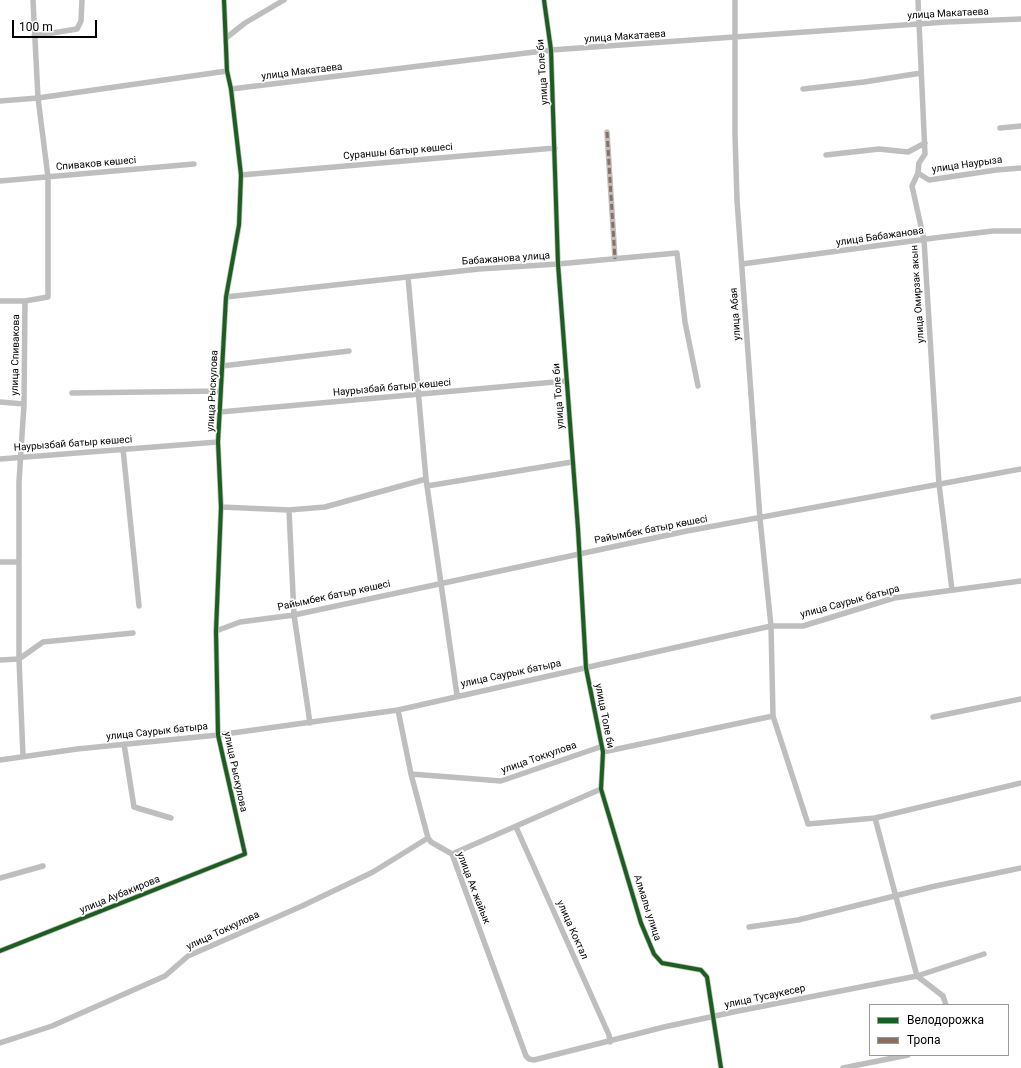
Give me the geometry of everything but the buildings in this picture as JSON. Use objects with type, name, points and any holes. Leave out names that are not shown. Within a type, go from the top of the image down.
[{"type":"street","name":"улица Спивакова","points":[[23,756],[19,659],[19,482],[24,404],[25,301],[48,297],[48,177],[38,98],[33,0]]},
{"type":"street","points":[[34,36],[77,29],[81,21],[82,0]]},
{"type":"street","name":"улица Рыскулова","points":[[224,0],[227,71],[231,89],[241,175],[239,225],[226,297],[218,442],[221,507],[216,631],[218,735],[245,854]]},
{"type":"street","points":[[226,38],[245,22],[284,0]]},
{"type":"street","name":"улица Толе би","points":[[544,0],[551,50],[556,148],[558,264],[586,668],[602,749],[601,788]]},
{"type":"street","name":"улица Абая","points":[[736,0],[734,134],[760,519],[771,626],[773,716],[808,824],[875,818]]},
{"type":"street","name":"улица Омирзак акын","points":[[918,0],[926,154],[919,163],[918,173],[912,186],[924,240],[939,484],[952,590]]},
{"type":"street","name":"улица Макатаева","points":[[231,89],[551,50],[919,24],[1021,19]]},
{"type":"street","points":[[0,101],[38,98],[227,71]]},
{"type":"street","points":[[803,89],[922,73]]},
{"type":"street","points":[[1000,128],[1021,126]]},
{"type":"street","points":[[607,132],[615,258]]},
{"type":"street","points":[[826,154],[879,149],[908,152],[925,143]]},
{"type":"street","name":"Сураншы батыр көшесі","points":[[241,175],[556,148]]},
{"type":"street","name":"Спиваков көшесі","points":[[0,181],[194,164]]},
{"type":"street","name":"улица Наурыза","points":[[918,173],[929,180],[996,170],[1021,168]]},
{"type":"street","name":"улица Бабажанова","points":[[742,264],[924,240],[1021,230]]},
{"type":"street","name":"Бабажанова улица","points":[[226,297],[479,269],[558,264],[677,253],[685,322],[698,386]]},
{"type":"street","points":[[408,277],[426,479],[442,582],[457,695]]},
{"type":"street","points":[[0,301],[25,301]]},
{"type":"street","points":[[222,366],[349,351]]},
{"type":"street","name":"Наурызбай батыр көшесі","points":[[220,412],[566,381]]},
{"type":"street","points":[[72,393],[221,391]]},
{"type":"street","points":[[0,402],[24,404]]},
{"type":"street","name":"Наурызбай батыр көшесі","points":[[0,459],[218,442]]},
{"type":"street","points":[[124,450],[140,606]]},
{"type":"street","points":[[427,486],[572,462]]},
{"type":"street","name":"Райымбек батыр көшесі","points":[[216,631],[240,622],[294,615],[442,582],[579,554],[1021,469]]},
{"type":"street","points":[[221,507],[289,510],[325,507],[426,479]]},
{"type":"street","points":[[289,510],[294,615],[310,723]]},
{"type":"street","points":[[0,562],[19,562]]},
{"type":"street","name":"улица Саурык батыра","points":[[0,760],[124,744],[218,735],[398,710],[457,695],[586,668],[771,626],[803,626],[894,598],[1021,581]]},
{"type":"street","points":[[0,660],[19,659],[43,642],[133,633]]},
{"type":"street","points":[[933,717],[1021,699]]},
{"type":"street","points":[[398,710],[411,774],[428,838]]},
{"type":"street","name":"улица Токкулова","points":[[411,774],[501,781],[602,749],[773,716]]},
{"type":"street","points":[[124,744],[134,807],[171,818]]},
{"type":"street","points":[[946,1004],[943,996],[917,976],[875,818],[1021,782]]},
{"type":"street","points":[[452,854],[516,827],[601,788]]},
{"type":"street","name":"Алмалы улица","points":[[601,788],[641,922],[654,954],[662,963],[701,970],[705,973],[721,1068]]},
{"type":"street","name":"улица Коктал","points":[[516,827],[609,1035],[610,1042]]},
{"type":"street","name":"улица Токкулова","points":[[0,1043],[52,1026],[165,976],[188,956],[302,906],[373,872],[428,838]]},
{"type":"street","name":"улица Ак жайык","points":[[428,838],[431,842],[452,854],[526,1056]]},
{"type":"street","name":"улица Аубакирова","points":[[0,951],[245,854]]},
{"type":"street","points":[[0,878],[43,866]]},
{"type":"street","points":[[749,927],[798,920],[1021,868]]},
{"type":"street","name":"улица Тусаукесер","points":[[526,1056],[529,1059],[534,1060],[610,1042],[664,1027],[917,976],[984,954]]},
{"type":"street","points":[[843,1068],[903,1056]]},
{"type":"marked path","points":[[607,132],[615,259]]},
{"type":"cycle path","points":[[0,951],[245,854],[218,735],[216,631],[221,507],[218,442],[226,297],[239,225],[241,175],[231,89],[227,71],[224,0]]},
{"type":"cycle path","points":[[544,0],[551,50],[558,264],[578,529],[586,668],[603,752],[601,789],[641,923],[654,954],[662,963],[701,970],[707,977],[721,1068]]}]
